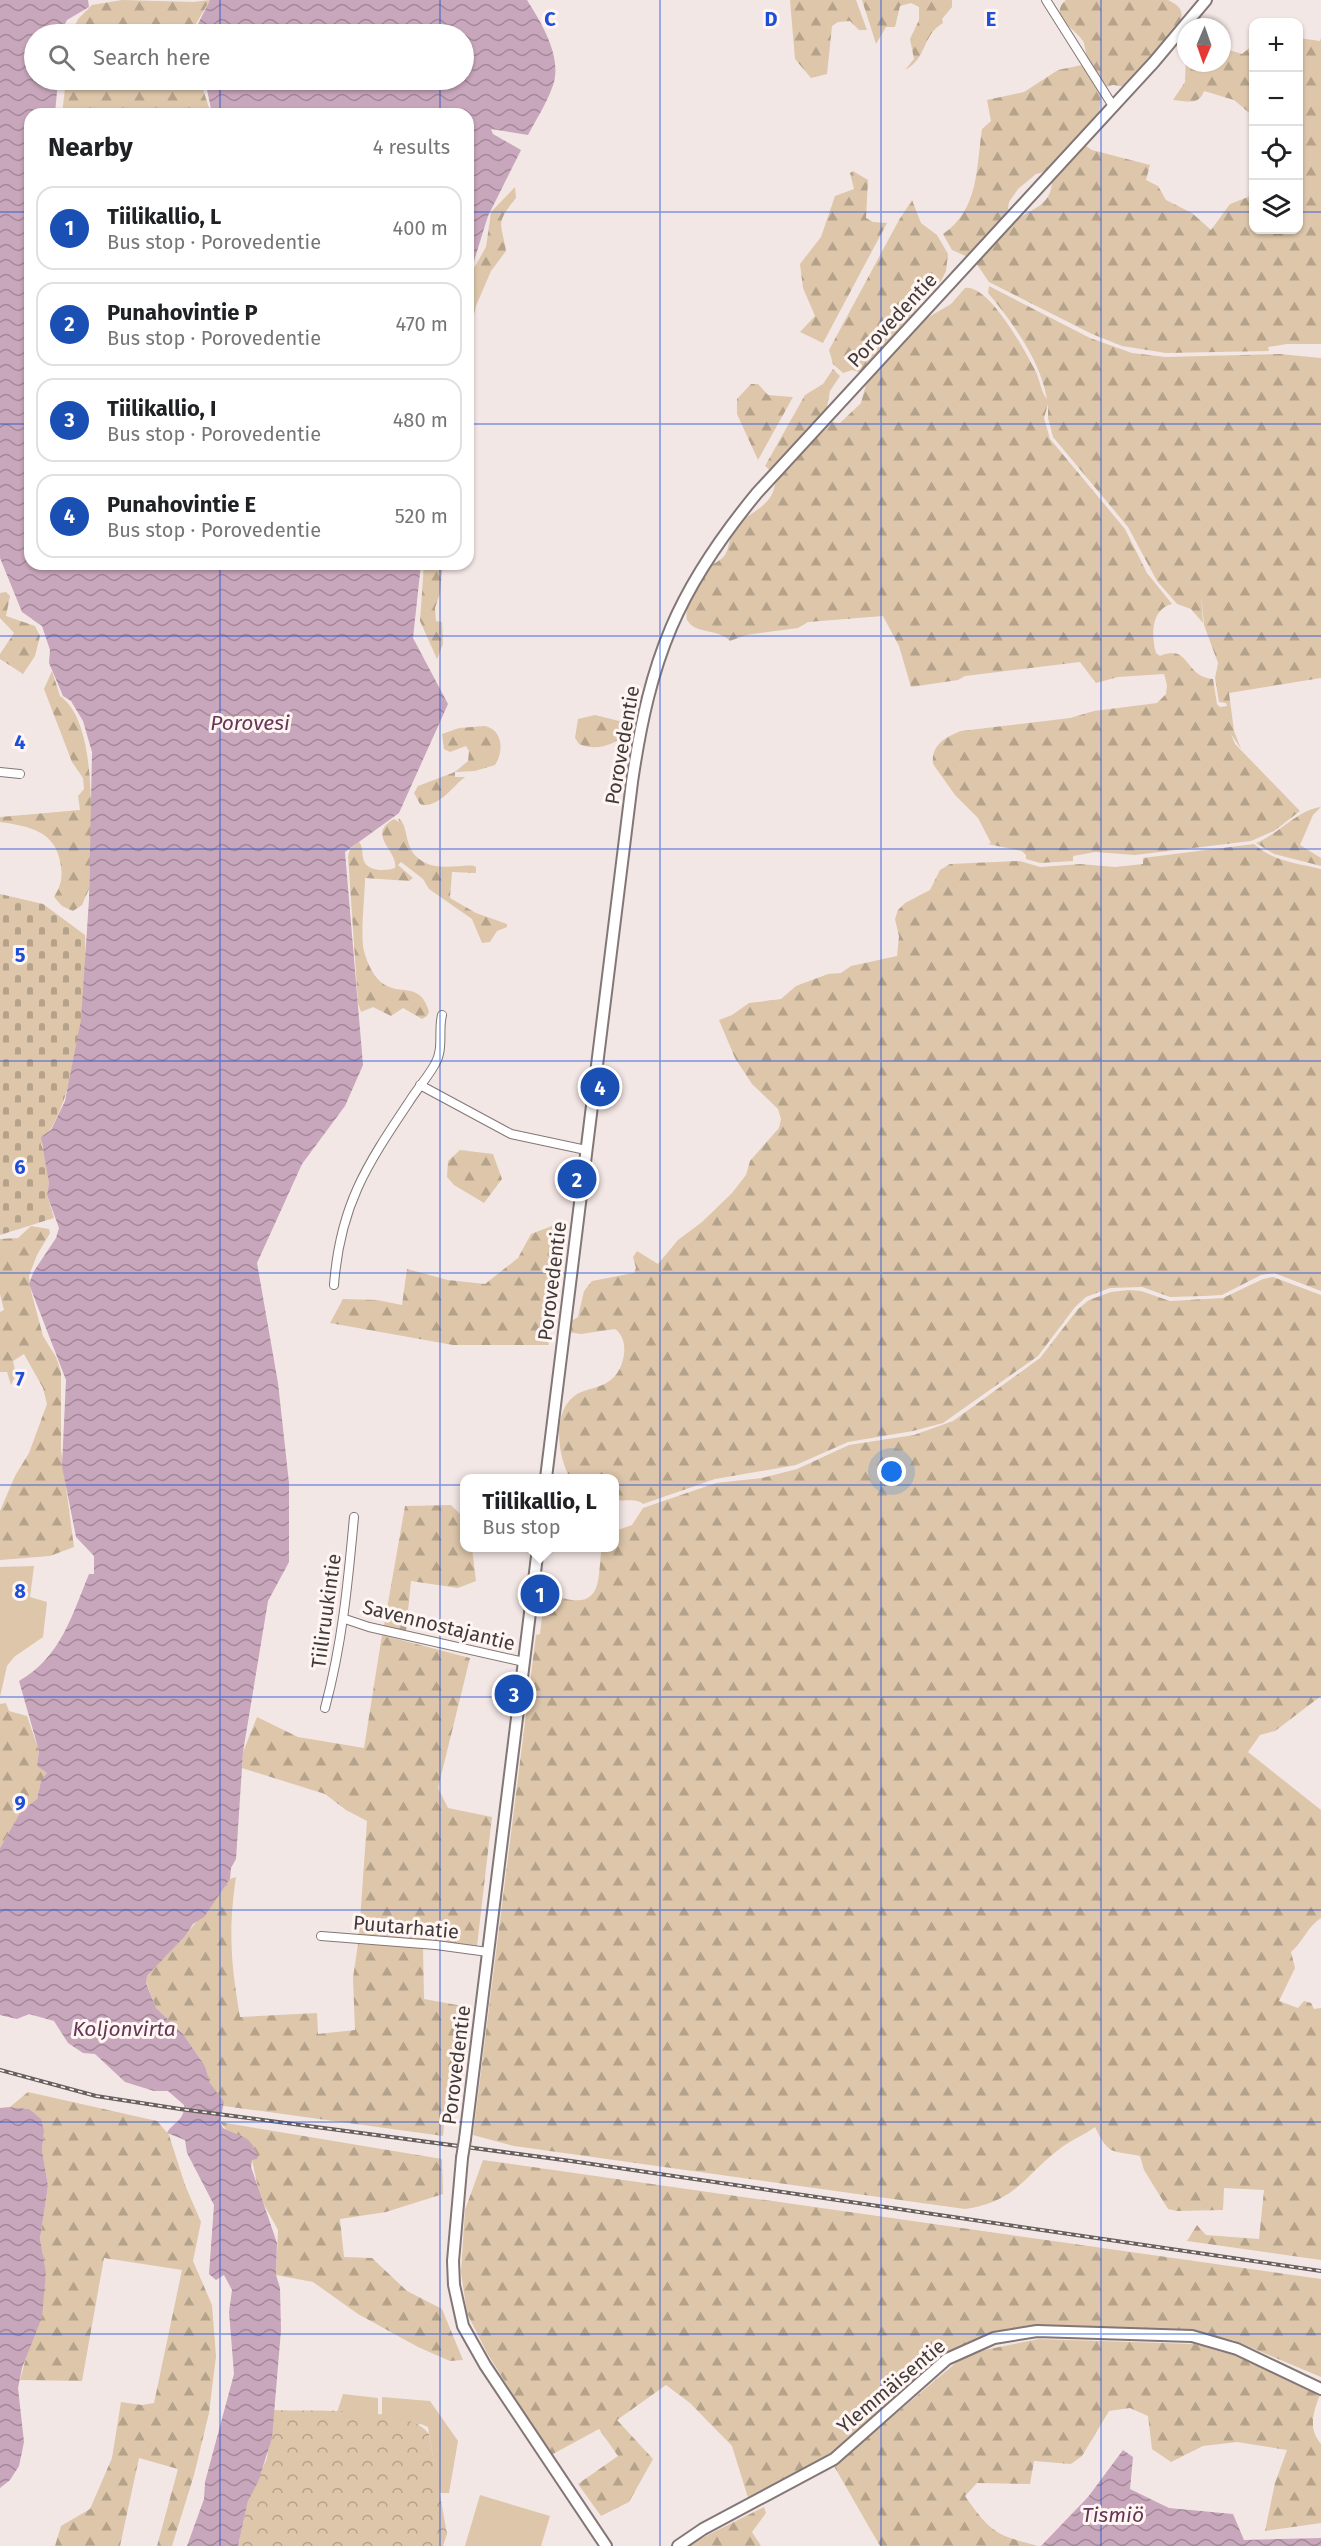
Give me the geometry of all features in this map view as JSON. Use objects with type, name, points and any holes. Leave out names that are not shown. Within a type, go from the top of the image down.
[{"type":"street","points":[[1046,0],[1113,106]]},
{"type":"street","name":"Porovedentie","points":[[547,1474],[641,719],[652,675],[688,590],[705,561],[757,493],[1113,106],[1206,0]]},
{"type":"street","points":[[0,771],[20,774]]},
{"type":"street","points":[[334,1285],[344,1223],[357,1185],[436,1063],[441,1041],[442,1015]]},
{"type":"street","points":[[420,1085],[511,1134],[586,1150]]},
{"type":"street","name":"Tiiliruukintie","points":[[325,1708],[339,1658],[345,1619],[354,1517]]},
{"type":"street","name":"Porovedentie","points":[[538,1552],[462,2158],[453,2261],[454,2285],[464,2326],[485,2366],[606,2546]]},
{"type":"street","name":"Savennostajantie","points":[[345,1619],[369,1628],[524,1662]]},
{"type":"street","name":"Puutarhatie","points":[[321,1936],[436,1945],[488,1952]]},
{"type":"street","name":"Ylemmäisentie","points":[[678,2546],[703,2529],[834,2459],[947,2359],[994,2338],[1037,2331],[1192,2336],[1237,2349],[1321,2389]]},
{"type":"green space","points":[[122,0],[193,2],[210,0],[196,24],[76,24],[92,5]]},
{"type":"green space","points":[[790,0],[856,0],[867,30],[859,30],[850,21],[838,22],[832,26],[827,74],[811,78],[795,59]]},
{"type":"green space","points":[[862,0],[952,0],[952,7],[942,19],[943,23],[931,34],[917,60],[905,70],[914,59],[910,39],[919,20],[919,7],[911,3],[900,6],[895,27],[886,27],[876,44]]},
{"type":"green space","points":[[1066,0],[1168,0],[1180,8],[1182,15],[1182,18],[1177,18],[1177,28],[1125,87],[1113,85],[1106,87],[1086,55],[1083,41],[1061,17],[1061,6]]},
{"type":"green space","points":[[1321,38],[1321,344],[1287,344],[1268,347],[1269,351],[1166,353],[1122,346],[1092,334],[989,282],[976,263],[1012,223],[1044,202],[1051,189],[1052,180],[1108,121],[1086,146],[1092,150],[1150,165],[1146,180],[1158,186],[1166,200],[1192,213],[1211,230],[1230,204],[1249,197],[1249,234],[1303,234],[1303,39],[1320,41]]},
{"type":"green space","points":[[1249,48],[1249,113],[1234,100],[1204,91],[1196,101],[1173,100],[1185,82],[1185,72],[1231,72],[1231,51],[1242,54]]},
{"type":"green space","points":[[1082,65],[1101,94],[1099,115],[1047,171],[1036,174],[1018,189],[1009,202],[1007,215],[968,257],[952,250],[943,234],[955,224],[970,200],[977,173],[982,129],[991,121],[987,100],[1024,92],[1058,70]]},
{"type":"green space","points":[[65,90],[203,90],[209,108],[63,108]]},
{"type":"green space","points":[[853,171],[868,180],[866,218],[873,222],[887,223],[823,343],[800,332],[815,316],[803,288],[800,264],[821,237],[835,196],[854,189],[850,173]]},
{"type":"green space","points":[[515,187],[516,198],[501,223],[506,251],[491,271],[474,315],[474,268],[486,247],[491,212]]},
{"type":"green space","points":[[912,200],[921,223],[937,235],[948,254],[946,271],[941,281],[917,302],[914,316],[862,373],[852,370],[843,373],[833,364],[829,350]]},
{"type":"green space","points":[[989,286],[1090,338],[1132,353],[1166,357],[1280,354],[1321,358],[1321,678],[1229,693],[1234,731],[1241,749],[1231,734],[1235,744],[1300,811],[1274,831],[1251,841],[1135,855],[1095,852],[1073,856],[1073,861],[1040,863],[1026,859],[1022,851],[988,844],[991,843],[978,818],[955,795],[933,764],[934,752],[940,743],[961,731],[1070,718],[1094,711],[1157,703],[1166,694],[1167,685],[1164,674],[1118,677],[1096,683],[1080,662],[965,676],[958,680],[911,687],[899,646],[883,616],[808,622],[798,628],[746,635],[730,641],[719,634],[696,628],[687,620],[687,607],[695,587],[707,569],[725,555],[732,532],[737,525],[767,502],[774,489],[775,481],[829,422],[840,423],[861,403],[867,381],[922,321],[951,304],[965,288],[985,296],[1005,320],[1035,370],[1047,399],[1032,356],[1016,329],[988,293]],"holes":[[[1048,404],[1048,418],[1053,437],[1128,527],[1157,581],[1177,604],[1191,609],[1203,623],[1201,593],[1204,625],[1218,663],[1215,678],[1219,702],[1226,703],[1227,706],[1220,707],[1217,704],[1213,679],[1197,673],[1177,654],[1170,653],[1160,656],[1156,653],[1153,639],[1156,617],[1160,611],[1172,604],[1147,573],[1125,529],[1050,439],[1044,418]]]},
{"type":"green space","points":[[833,369],[840,376],[830,391],[826,412],[771,471],[765,466],[805,395],[823,384]]},
{"type":"green space","points":[[751,384],[758,384],[768,395],[793,397],[758,460],[737,414],[737,399]]},
{"type":"green space","points":[[424,570],[442,570],[440,593],[435,608],[436,621],[442,622],[443,644],[437,659],[420,621]]},
{"type":"green space","points":[[6,592],[10,596],[6,616],[35,626],[40,636],[35,656],[23,674],[0,659],[0,654],[14,633],[0,618],[0,593]]},
{"type":"green space","points":[[52,671],[60,696],[73,710],[82,731],[90,785],[89,889],[82,905],[73,911],[62,906],[54,897],[60,884],[61,871],[57,851],[52,842],[38,831],[0,822],[0,817],[80,810],[78,796],[84,789],[83,778],[72,762],[44,689]]},
{"type":"green space","points":[[595,715],[623,722],[626,725],[625,735],[603,746],[591,747],[579,744],[575,738],[578,719]]},
{"type":"green space","points":[[485,726],[491,728],[498,736],[501,748],[495,765],[475,771],[455,772],[468,761],[469,751],[466,746],[450,752],[444,749],[442,734],[459,728]]},
{"type":"green space","points":[[455,772],[455,777],[465,777],[433,804],[420,804],[414,793],[418,786]]},
{"type":"green space","points":[[1321,807],[1313,815],[1300,845],[1321,858],[1321,866],[1274,854],[1256,843],[1296,817]]},
{"type":"green space","points":[[398,818],[402,821],[412,850],[422,861],[446,867],[476,867],[476,873],[452,872],[450,898],[476,913],[507,924],[507,927],[497,931],[490,942],[482,943],[472,919],[429,889],[423,879],[401,862],[398,865],[413,878],[409,881],[365,878],[362,936],[367,961],[374,975],[385,985],[416,993],[421,997],[429,1012],[422,1019],[403,1008],[391,1016],[373,1007],[361,1012],[358,1003],[348,856],[350,849],[359,842],[366,865],[373,869],[395,868],[395,862],[385,843],[382,831],[394,819],[399,822]]},
{"type":"green space","points":[[1254,844],[1277,858],[1321,869],[1321,1291],[1274,1273],[1261,1275],[1222,1295],[1170,1297],[1142,1287],[1110,1288],[1086,1297],[1075,1307],[1038,1356],[943,1423],[913,1431],[848,1442],[796,1465],[715,1479],[643,1504],[637,1501],[619,1500],[619,1474],[568,1474],[562,1457],[559,1433],[564,1409],[579,1393],[613,1378],[620,1367],[624,1353],[623,1339],[615,1329],[581,1334],[567,1332],[569,1313],[573,1320],[578,1317],[584,1291],[592,1281],[634,1273],[636,1268],[633,1257],[637,1251],[658,1264],[678,1240],[702,1222],[732,1193],[746,1175],[750,1161],[779,1128],[781,1119],[778,1109],[752,1084],[735,1058],[719,1020],[732,1015],[749,1003],[781,999],[796,986],[828,974],[841,973],[851,966],[897,956],[899,936],[895,919],[898,910],[905,903],[930,890],[940,870],[950,864],[1020,861],[1040,867],[1080,864],[1115,867],[1143,864],[1143,858]]},
{"type":"green space","points":[[0,894],[43,904],[85,935],[85,959],[82,1015],[72,1072],[54,1123],[41,1144],[46,1157],[49,1183],[47,1195],[54,1218],[0,1235]]},
{"type":"green space","points":[[460,1150],[493,1154],[502,1179],[484,1203],[454,1185],[447,1177],[448,1161]]},
{"type":"green space","points":[[565,1221],[548,1345],[453,1345],[330,1323],[343,1299],[377,1300],[402,1305],[407,1269],[448,1280],[485,1284],[518,1258],[531,1234]]},
{"type":"green space","points":[[31,1226],[49,1229],[50,1233],[37,1255],[29,1276],[43,1336],[56,1357],[61,1372],[61,1450],[74,1547],[50,1556],[0,1560],[0,1511],[15,1476],[29,1453],[47,1404],[43,1388],[24,1354],[13,1361],[16,1374],[11,1385],[7,1372],[0,1372],[0,1312],[4,1310],[0,1294],[0,1239],[18,1238]]},
{"type":"green space","points":[[1273,1277],[1321,1295],[1321,1696],[1275,1731],[1260,1735],[1248,1752],[1321,1810],[1321,1918],[1291,1952],[1295,1968],[1279,2001],[1298,2008],[1304,2001],[1311,2003],[1314,2009],[1321,2008],[1321,2260],[1187,2241],[1197,2225],[1206,2235],[1259,2239],[1264,2190],[1224,2188],[1223,2210],[1177,2211],[1168,2209],[1144,2170],[1140,2156],[1112,2150],[1104,2143],[1095,2127],[1062,2147],[1009,2193],[997,2200],[965,2209],[514,2146],[473,2135],[536,1635],[540,1634],[545,1592],[572,1600],[583,1600],[590,1597],[598,1583],[602,1552],[619,1552],[619,1530],[632,1525],[643,1508],[716,1483],[762,1478],[797,1469],[849,1445],[914,1435],[953,1421],[1040,1358],[1078,1309],[1089,1300],[1111,1292],[1128,1290],[1141,1291],[1170,1301],[1223,1298],[1263,1279]]},
{"type":"green space","points":[[451,1505],[460,1514],[460,1552],[472,1552],[476,1581],[458,1588],[411,1581],[406,1631],[384,1626],[405,1506]]},
{"type":"green space","points":[[34,1566],[30,1597],[47,1602],[43,1637],[14,1657],[7,1666],[0,1697],[0,1567]]},
{"type":"green space","points":[[382,1635],[470,1658],[438,1788],[448,1808],[492,1817],[477,1946],[359,1935],[367,1821],[346,1810],[325,1794],[242,1768],[243,1752],[257,1717],[298,1737],[364,1748]]},
{"type":"green space","points":[[6,1703],[9,1711],[27,1716],[39,1751],[37,1766],[47,1773],[47,1777],[41,1781],[37,1799],[21,1811],[0,1848],[0,1704]]},
{"type":"green space","points":[[236,1877],[232,1914],[232,1947],[234,1981],[240,2017],[317,2013],[318,2034],[355,2030],[353,1978],[358,1944],[423,1947],[424,1999],[468,2007],[459,2075],[446,2098],[443,2136],[224,2106],[210,2083],[205,2066],[183,2034],[156,2008],[146,1982],[147,1976],[201,1917],[230,1879]]},
{"type":"green space","points":[[28,2092],[157,2121],[169,2135],[185,2185],[201,2222],[193,2261],[212,2305],[216,2356],[209,2413],[194,2475],[172,2546],[157,2546],[178,2469],[139,2458],[120,2546],[55,2546],[61,2526],[90,2509],[112,2458],[121,2402],[142,2405],[154,2403],[182,2270],[104,2258],[82,2381],[20,2380],[43,2295],[46,2272],[40,2239],[48,2186],[42,2150],[44,2131],[29,2109],[10,2107]]},
{"type":"green space","points":[[220,2122],[442,2159],[443,2194],[386,2212],[340,2219],[344,2257],[372,2258],[407,2291],[442,2309],[463,2360],[450,2361],[418,2347],[358,2314],[313,2282],[276,2275],[278,2230],[260,2197],[252,2160]]},
{"type":"green space","points":[[483,2160],[1321,2279],[1321,2377],[1233,2340],[1184,2330],[1040,2327],[989,2333],[957,2347],[822,2462],[749,2501],[732,2446],[690,2403],[666,2385],[617,2420],[653,2459],[629,2502],[601,2516],[578,2484],[618,2456],[599,2429],[551,2455],[487,2353],[467,2313],[461,2272],[465,2210]]},
{"type":"green space","points":[[1039,2339],[1194,2344],[1251,2360],[1321,2392],[1314,2412],[1313,2425],[1321,2444],[1321,2523],[1265,2531],[1275,2483],[1287,2450],[1237,2442],[1203,2446],[1171,2462],[1152,2449],[1148,2416],[1130,2408],[1109,2411],[1082,2456],[1071,2464],[1034,2461],[1030,2484],[977,2483],[965,2496],[981,2518],[996,2531],[1013,2539],[1038,2546],[880,2546],[834,2466],[958,2361],[979,2351]]},
{"type":"green space","points":[[343,2394],[378,2398],[378,2425],[333,2425]]},
{"type":"green space","points":[[382,2397],[430,2401],[458,2441],[449,2493],[439,2493],[428,2427],[421,2424],[388,2431],[382,2428]]},
{"type":"green space","points":[[274,2410],[380,2414],[401,2418],[418,2425],[429,2434],[447,2534],[443,2546],[238,2546],[248,2501],[267,2458]]},
{"type":"green space","points":[[480,2495],[550,2516],[541,2546],[465,2546]]},
{"type":"green space","points":[[764,2507],[766,2513],[752,2532],[761,2546],[686,2546]]},
{"type":"water","name":"Porovesi","points":[[0,0],[88,0],[89,7],[67,20],[65,24],[24,24],[24,90],[57,90],[56,108],[24,108],[24,570],[420,570],[413,638],[448,704],[399,813],[345,852],[363,1065],[345,1106],[302,1164],[257,1263],[278,1383],[289,1483],[289,1562],[268,1601],[243,1752],[236,1859],[231,1868],[230,1879],[204,1917],[193,1924],[185,1936],[147,1976],[146,1983],[156,2008],[183,2034],[205,2066],[210,2083],[224,2102],[220,2122],[223,2128],[244,2137],[255,2149],[258,2156],[257,2159],[252,2160],[251,2167],[277,2243],[276,2275],[280,2288],[281,2330],[272,2438],[258,2482],[248,2501],[238,2546],[187,2546],[204,2499],[205,2482],[234,2374],[229,2312],[232,2290],[224,2275],[216,2280],[209,2274],[214,2205],[187,2153],[185,2140],[167,2133],[183,2115],[184,2105],[168,2091],[154,2091],[125,2082],[95,2054],[83,2053],[68,2043],[54,2021],[29,2014],[17,2019],[0,2015],[0,1848],[21,1811],[37,1799],[41,1781],[47,1773],[37,1766],[39,1751],[19,1681],[45,1660],[63,1634],[89,1574],[94,1574],[94,1556],[76,1537],[62,1466],[66,1380],[29,1284],[34,1271],[56,1238],[59,1228],[47,1195],[49,1183],[41,1137],[51,1130],[65,1101],[81,1020],[89,899],[92,752],[83,721],[71,701],[63,696],[49,663],[50,650],[42,626],[22,612],[0,558]]},
{"type":"water","points":[[210,0],[527,0],[550,42],[555,77],[547,100],[528,135],[491,129],[493,134],[521,150],[488,216],[474,261],[474,108],[211,108],[207,90],[474,90],[474,24],[198,24]]},
{"type":"water","points":[[0,2108],[29,2109],[41,2119],[44,2131],[42,2150],[48,2186],[40,2239],[46,2272],[42,2317],[22,2368],[18,2388],[24,2442],[19,2466],[10,2480],[0,2488]]},
{"type":"water","name":"Tismiö","points":[[1123,2450],[1133,2457],[1130,2489],[1169,2508],[1233,2514],[1244,2540],[1321,2538],[1321,2546],[1041,2546],[1088,2497]]},
{"type":"railway","points":[[0,2070],[96,2096],[180,2109],[571,2161],[1321,2271]]},
{"type":"place","name":"Punahovintie E","points":[[600,1087]]},
{"type":"place","name":"Punahovintie P","points":[[577,1179]]},
{"type":"place","name":"Tiilikallio, L","points":[[540,1594]]},
{"type":"place","name":"Tiilikallio, I","points":[[514,1694]]},
{"type":"water label","name":"Koljonvirta","points":[[124,2029]]}]
